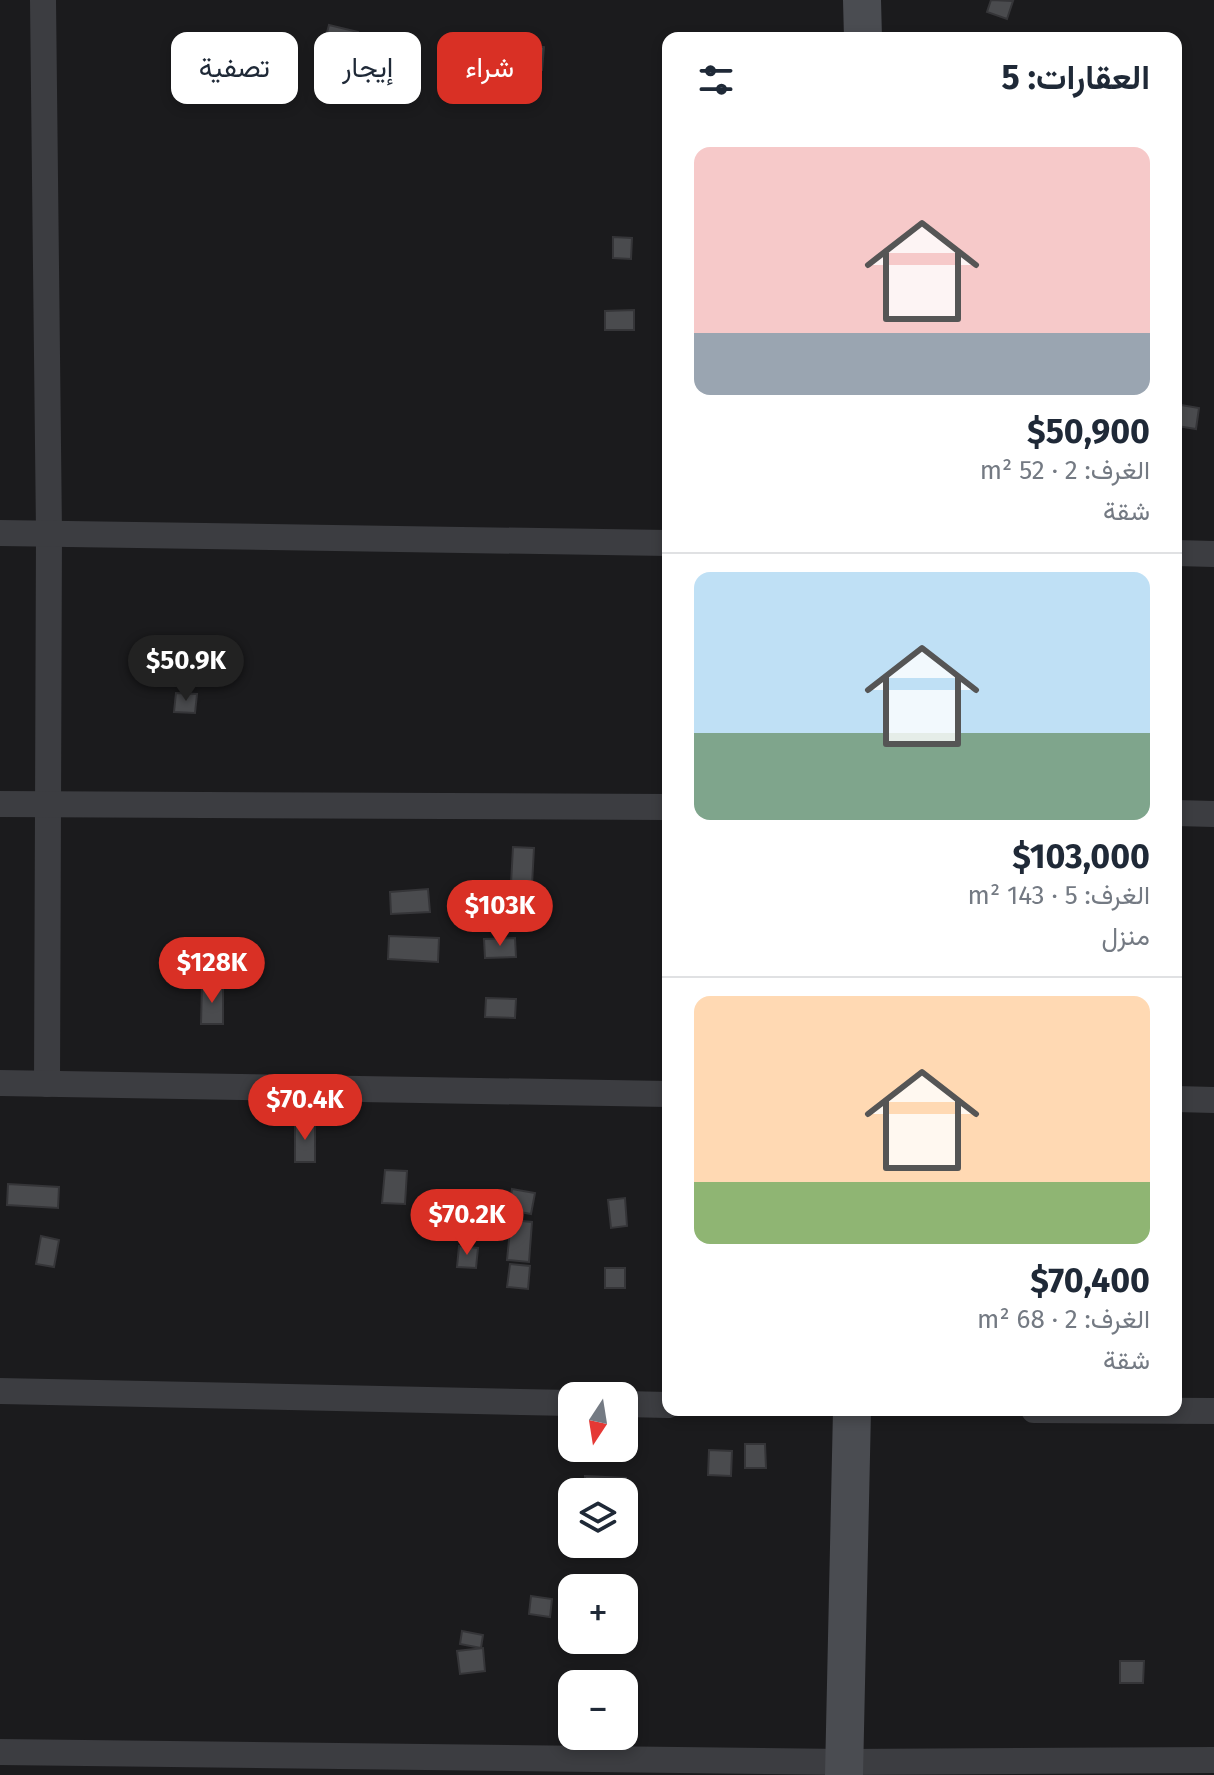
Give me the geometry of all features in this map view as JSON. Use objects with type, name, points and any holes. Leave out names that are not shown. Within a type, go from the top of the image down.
[{"type":"street","points":[[43,0],[49,533],[47,1084]]},
{"type":"street","points":[[862,0],[863,32]]},
{"type":"street","points":[[0,533],[662,543]]},
{"type":"street","points":[[1182,553],[1214,554]]},
{"type":"street","points":[[0,804],[662,807]]},
{"type":"street","points":[[1182,813],[1214,814]]},
{"type":"street","points":[[0,1083],[662,1094]]},
{"type":"street","points":[[1182,1099],[1214,1100]]},
{"type":"street","points":[[0,1391],[558,1403]]},
{"type":"street","points":[[638,1404],[662,1405]]},
{"type":"street","points":[[1182,1411],[1214,1411]]},
{"type":"street","points":[[844,1768],[852,1416]]},
{"type":"street","points":[[0,1752],[844,1768],[1214,1760]]},
{"type":"building","points":[[991,0],[1013,1],[1007,19],[987,12]]},
{"type":"building","points":[[329,25],[358,32],[327,32]]},
{"type":"building","points":[[613,237],[632,238],[631,259],[613,258]]},
{"type":"building","points":[[634,310],[634,330],[605,330],[605,311]]},
{"type":"building","points":[[1182,405],[1199,408],[1196,429],[1182,427]]},
{"type":"building","points":[[176,693],[197,694],[195,713],[174,712]]},
{"type":"building","points":[[513,847],[534,848],[532,885],[511,884]]},
{"type":"building","points":[[428,889],[430,912],[391,914],[390,892]]},
{"type":"building","points":[[389,936],[439,938],[438,962],[388,959]]},
{"type":"building","points":[[515,938],[516,957],[485,958],[484,939]]},
{"type":"building","points":[[202,985],[223,986],[223,1024],[201,1024]]},
{"type":"building","points":[[486,998],[516,999],[515,1018],[485,1017]]},
{"type":"building","points":[[295,1121],[315,1122],[315,1162],[295,1162]]},
{"type":"building","points":[[385,1170],[407,1171],[405,1204],[382,1203]]},
{"type":"building","points":[[8,1184],[59,1187],[58,1208],[7,1205]]},
{"type":"building","points":[[512,1189],[535,1193],[531,1214],[509,1210]]},
{"type":"building","points":[[625,1198],[627,1226],[611,1228],[608,1200]]},
{"type":"building","points":[[511,1220],[532,1222],[529,1262],[507,1260]]},
{"type":"building","points":[[41,1236],[59,1240],[54,1267],[36,1264]]},
{"type":"building","points":[[459,1246],[478,1248],[476,1268],[457,1267]]},
{"type":"building","points":[[510,1264],[530,1266],[528,1289],[507,1287]]},
{"type":"building","points":[[605,1268],[625,1268],[625,1288],[605,1288]]},
{"type":"building","points":[[745,1444],[765,1444],[766,1468],[745,1468]]},
{"type":"building","points":[[709,1450],[732,1451],[731,1476],[708,1475]]},
{"type":"building","points":[[585,1476],[626,1478],[585,1478]]},
{"type":"building","points":[[531,1596],[552,1599],[550,1617],[529,1614]]},
{"type":"building","points":[[462,1631],[483,1635],[481,1648],[460,1644]]},
{"type":"building","points":[[483,1648],[485,1671],[460,1674],[457,1651]]},
{"type":"building","points":[[1120,1661],[1144,1661],[1143,1683],[1120,1683]]}]
